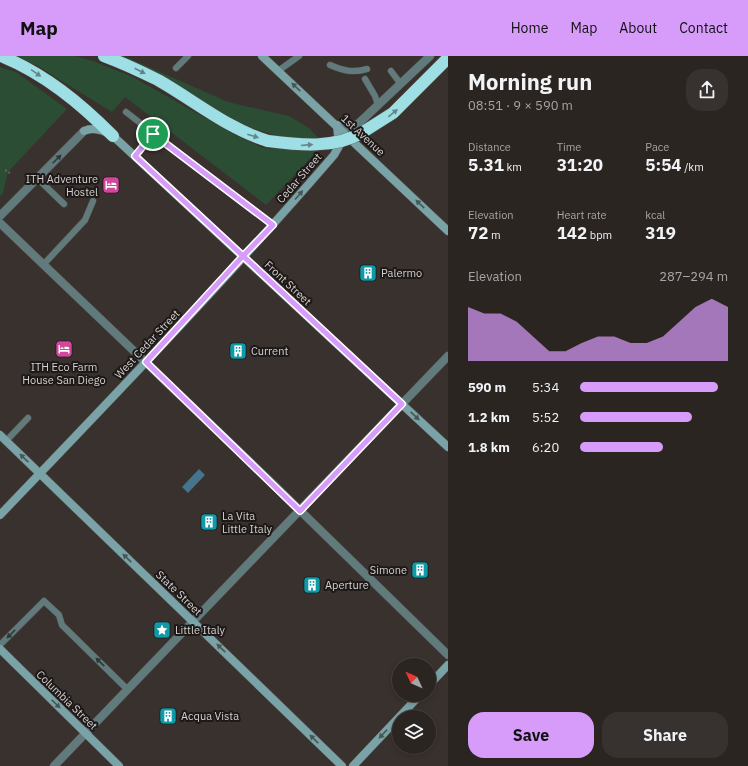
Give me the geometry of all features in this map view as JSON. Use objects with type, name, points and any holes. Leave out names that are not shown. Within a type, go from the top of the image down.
[{"type":"highway","points":[[1,56],[26,66],[70,96],[113,136]]},
{"type":"highway","points":[[104,56],[128,65],[158,81],[246,134],[268,141],[298,146],[333,143],[355,137],[393,113],[448,58]]},
{"type":"main road","name":"1st Avenue","points":[[262,56],[448,231]]},
{"type":"main road","name":"Cedar Street","points":[[243,256],[273,225],[337,152],[339,146],[337,125]]},
{"type":"main road","points":[[84,131],[95,129],[104,131],[113,136]]},
{"type":"main road","name":"Front Street","points":[[113,136],[448,447]]},
{"type":"main road","name":"West Cedar Street","points":[[0,515],[146,362],[243,256]]},
{"type":"main road","name":"State Street","points":[[3,438],[342,766]]},
{"type":"main road","name":"Columbia Street","points":[[0,649],[119,766]]},
{"type":"main road","points":[[436,678],[448,665]]},
{"type":"main road","points":[[352,766],[413,702]]},
{"type":"street","points":[[337,125],[346,128],[353,127],[430,56]]},
{"type":"street","points":[[0,216],[84,131]]},
{"type":"street","points":[[0,223],[146,362],[448,655]]},
{"type":"street","points":[[54,766],[448,356]]},
{"type":"lane","points":[[176,68],[188,56]]},
{"type":"lane","points":[[278,71],[299,56]]},
{"type":"lane","points":[[330,65],[343,71],[355,73],[367,69]]},
{"type":"lane","points":[[390,71],[400,83]]},
{"type":"lane","points":[[365,79],[375,96],[378,105]]},
{"type":"lane","points":[[126,112],[273,225]]},
{"type":"lane","points":[[135,156],[153,134]]},
{"type":"lane","points":[[38,178],[64,204]]},
{"type":"lane","points":[[43,265],[85,220],[93,201]]},
{"type":"lane","points":[[3,438],[28,418]]},
{"type":"lane","points":[[0,645],[44,601],[58,615],[62,625],[128,690]]},
{"type":"path","points":[[5,170],[10,173]]},
{"type":"green space","points":[[11,56],[75,56],[93,61],[133,77],[235,135],[261,147],[271,149],[274,135],[242,125],[116,56],[124,56],[228,102],[289,116],[309,128],[324,144],[266,205],[125,97],[112,112],[36,65]]},
{"type":"green space","points":[[0,67],[16,72],[67,109],[8,172],[3,193],[0,197]]},
{"type":"water","points":[[199,469],[205,475],[188,493],[182,487]]},
{"type":"place","name":"ITH Adventure Hostel","points":[[111,185]]},
{"type":"place","name":"Palermo","points":[[368,273]]},
{"type":"place","name":"ITH Eco Farm House San Diego","points":[[64,349]]},
{"type":"place","name":"Current","points":[[238,351]]},
{"type":"place","name":"La Vita Little Italy","points":[[209,522]]},
{"type":"place","name":"Simone","points":[[420,570]]},
{"type":"place","name":"Aperture","points":[[312,585]]},
{"type":"place","name":"Little Italy","points":[[162,630]]},
{"type":"place","name":"Acqua Vista","points":[[168,716]]},
{"type":"route","points":[[153,134],[135,156],[243,256],[146,362],[300,511],[402,404],[243,256],[273,225],[153,134]]}]
